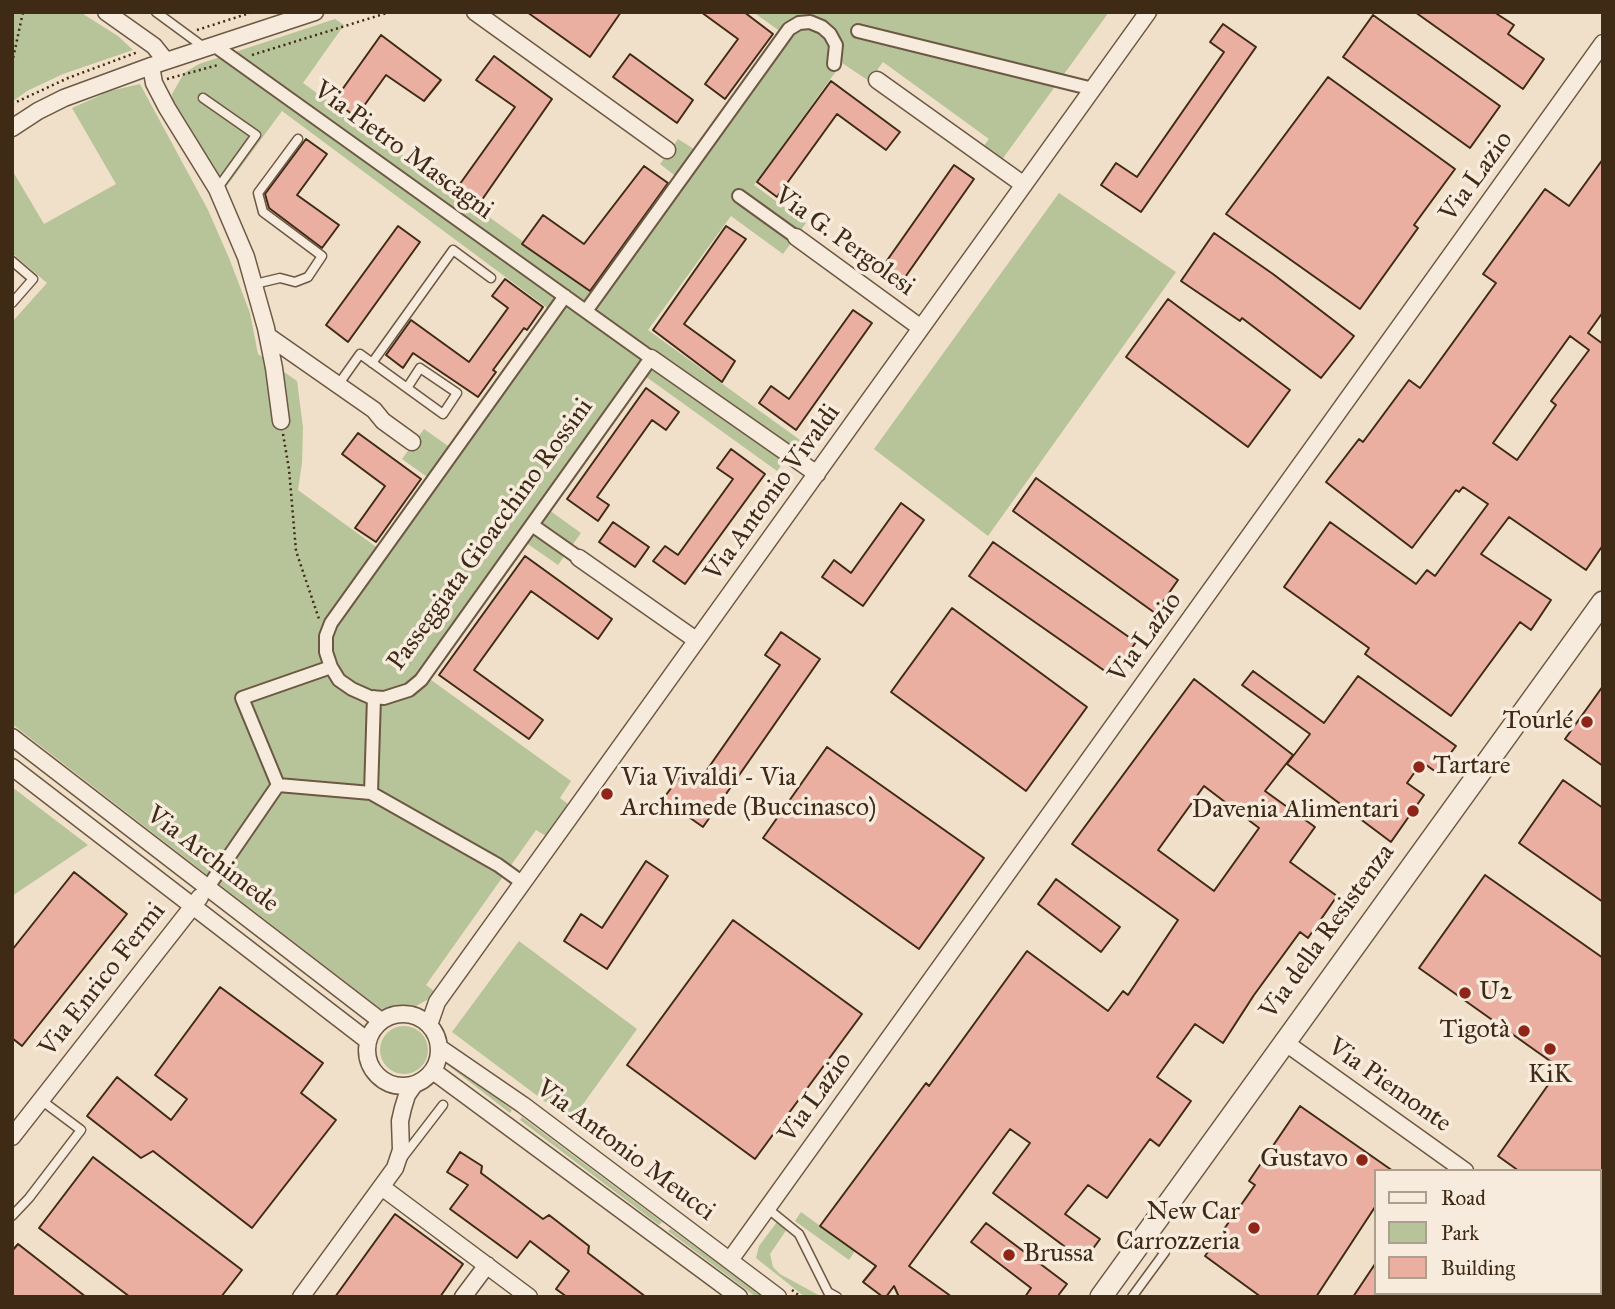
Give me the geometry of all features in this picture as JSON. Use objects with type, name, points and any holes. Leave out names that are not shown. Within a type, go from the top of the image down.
[{"type":"street","points":[[106,12],[154,46],[158,63],[154,83],[217,189],[236,232],[255,284],[268,336],[281,421]]},
{"type":"street","points":[[12,128],[64,98],[158,63],[315,12]]},
{"type":"street","points":[[475,12],[667,150]]},
{"type":"street","name":"Via Antonio Vivaldi","points":[[423,1021],[1148,12]]},
{"type":"street","points":[[586,312],[800,17],[830,34],[836,44],[834,64]]},
{"type":"street","points":[[858,31],[1093,89]]},
{"type":"street","name":"Via Lazio","points":[[730,1260],[1603,43]]},
{"type":"street","name":"Via Pietro Mascagni","points":[[210,46],[237,60],[565,296]]},
{"type":"street","points":[[877,80],[1024,185]]},
{"type":"street","name":"Via G. Pergolesi","points":[[739,196],[921,328]]},
{"type":"street","points":[[278,785],[243,698],[331,667],[326,652],[326,640],[331,623],[565,296],[817,474]]},
{"type":"street","points":[[268,336],[374,410],[383,421],[412,442]]},
{"type":"street","name":"Passeggiata Gioacchino Rossini","points":[[331,667],[339,680],[352,689],[374,697],[397,696],[421,680],[651,358]]},
{"type":"street","points":[[532,525],[696,640]]},
{"type":"street","name":"Via della Resistenza","points":[[1101,1297],[1283,1041],[1603,602]]},
{"type":"street","points":[[371,793],[374,697]]},
{"type":"street","name":"Via Archimede","points":[[12,737],[381,1021]]},
{"type":"street","name":"Via Archimede","points":[[12,767],[368,1041]]},
{"type":"street","points":[[278,785],[371,793],[498,865],[523,883]]},
{"type":"street","points":[[208,887],[278,785]]},
{"type":"street","name":"Via Enrico Fermi","points":[[12,1137],[208,887]]},
{"type":"street","points":[[384,1081],[395,1086],[414,1085],[423,1081],[433,1071],[440,1048],[438,1040],[423,1021],[405,1014],[392,1016],[381,1021],[368,1041],[369,1063],[384,1081],[400,1121]]},
{"type":"street","name":"Via Piemonte","points":[[1283,1041],[1462,1169]]},
{"type":"street","name":"Via Antonio Meucci","points":[[440,1048],[523,1105],[778,1297]]},
{"type":"street","name":"Via Antonio Meucci","points":[[433,1071],[739,1297]]},
{"type":"street","points":[[301,1297],[395,1168],[401,1150],[400,1121],[407,1095],[414,1085]]},
{"type":"street","points":[[383,1188],[529,1297]]},
{"type":"street","points":[[463,1297],[487,1265]]},
{"type":"lane","points":[[156,12],[210,46]]},
{"type":"lane","points":[[202,98],[256,135],[217,189]]},
{"type":"lane","points":[[255,284],[280,278],[295,282],[308,277],[322,256],[263,212],[258,192],[298,139]]},
{"type":"lane","points":[[372,363],[453,250],[491,278]]},
{"type":"lane","points":[[12,261],[33,279],[12,303]]},
{"type":"lane","points":[[338,385],[359,354],[443,414],[457,393],[420,368],[407,388]]},
{"type":"lane","points":[[14,1212],[81,1130],[41,1100]]},
{"type":"lane","points":[[395,1168],[443,1105]]},
{"type":"lane","points":[[768,1208],[799,1234],[828,1292],[837,1297]]},
{"type":"lane","points":[[1132,1297],[1165,1252],[1144,1237]]},
{"type":"path","points":[[12,63],[23,12]]},
{"type":"path","points":[[187,34],[253,12]]},
{"type":"path","points":[[154,83],[390,12]]},
{"type":"path","points":[[12,104],[68,78],[154,46]]},
{"type":"path","points":[[281,421],[289,469],[296,551],[326,640]]},
{"type":"green space","points":[[12,12],[80,12],[118,36],[133,50],[63,74],[27,91],[12,102]]},
{"type":"green space","points":[[753,12],[1109,12],[1001,161],[983,147],[989,139],[883,62],[869,81],[842,63],[754,185],[806,223],[783,254],[731,216],[648,330],[800,440],[777,471],[645,376],[549,510],[581,533],[558,565],[525,542],[427,677],[571,781],[560,798],[568,804],[546,836],[536,830],[426,985],[434,991],[427,1000],[416,1006],[381,1009],[12,724],[12,322],[47,283],[12,253],[12,170],[44,224],[116,184],[72,108],[110,91],[140,84],[208,210],[229,258],[250,313],[258,354],[297,381],[303,427],[298,490],[379,549],[430,479],[402,459],[424,429],[451,448],[550,310],[282,111],[226,187],[173,103],[172,94],[184,73],[199,64],[335,19],[344,25],[303,83],[596,294],[678,178],[660,164],[678,139],[697,151],[781,32]]},
{"type":"green space","points":[[1059,193],[1176,272],[988,536],[874,449]]},
{"type":"green space","points":[[12,787],[88,845],[12,896]]},
{"type":"green space","points":[[519,941],[637,1029],[571,1121],[452,1032]]},
{"type":"green space","points":[[404,1026],[421,1033],[428,1050],[421,1067],[404,1074],[387,1067],[380,1050],[387,1033]]},
{"type":"green space","points":[[447,1060],[512,1110],[510,1113],[445,1063]]},
{"type":"green space","points":[[522,1117],[662,1222],[659,1225],[520,1120]]},
{"type":"green space","points":[[801,1212],[855,1251],[849,1260],[795,1221]]},
{"type":"green space","points":[[777,1222],[787,1229],[770,1254],[773,1267],[780,1274],[822,1297],[805,1297],[756,1258],[759,1246]]},
{"type":"green space","points":[[671,1229],[761,1295],[760,1297],[756,1297],[668,1231]]},
{"type":"building","points":[[527,12],[621,12],[590,57]]},
{"type":"building","points":[[701,12],[744,12],[773,34],[725,99],[705,84],[738,39]]},
{"type":"building","points":[[1415,12],[1494,12],[1514,25],[1508,34],[1544,59],[1523,89]]},
{"type":"building","points":[[1373,15],[1500,106],[1470,148],[1343,57]]},
{"type":"building","points":[[1223,24],[1256,47],[1141,212],[1101,185],[1116,163],[1137,177],[1224,52],[1210,42]]},
{"type":"building","points":[[381,35],[441,80],[424,101],[386,75],[356,117],[334,101]]},
{"type":"building","points":[[630,54],[693,100],[677,123],[613,77]]},
{"type":"building","points":[[494,56],[552,99],[479,204],[457,188],[515,107],[476,80]]},
{"type":"building","points":[[1328,77],[1455,169],[1414,225],[1418,228],[1360,309],[1226,214]]},
{"type":"building","points":[[831,81],[900,132],[886,150],[837,114],[777,197],[757,182]]},
{"type":"building","points":[[306,139],[327,154],[297,195],[339,225],[322,248],[269,208],[265,194]]},
{"type":"building","points":[[1603,159],[1603,312],[1588,333],[1603,344],[1603,545],[1586,570],[1509,517],[1481,554],[1551,600],[1531,630],[1520,622],[1451,716],[1365,654],[1369,648],[1284,587],[1330,522],[1416,584],[1427,570],[1435,576],[1488,504],[1463,487],[1459,492],[1456,490],[1412,548],[1326,482],[1359,439],[1363,442],[1409,380],[1420,388],[1496,283],[1483,274],[1545,189],[1569,206]],"holes":[[[1570,336],[1589,350],[1551,401],[1556,405],[1517,460],[1493,443]]]},
{"type":"building","points":[[954,165],[974,179],[901,283],[881,269]]},
{"type":"building","points":[[644,166],[668,183],[590,291],[522,244],[543,215],[584,244]]},
{"type":"building","points":[[398,226],[420,242],[348,342],[326,325]]},
{"type":"building","points":[[726,226],[746,239],[684,324],[735,361],[722,382],[653,330]]},
{"type":"building","points":[[1214,233],[1354,336],[1321,378],[1242,318],[1240,321],[1181,281]]},
{"type":"building","points":[[505,279],[543,307],[493,370],[496,372],[478,397],[413,353],[403,368],[386,355],[411,320],[469,362],[508,308],[492,296]]},
{"type":"building","points":[[1168,299],[1290,390],[1248,447],[1126,357]]},
{"type":"building","points":[[853,310],[872,323],[796,430],[759,403],[771,386],[789,399]]},
{"type":"building","points":[[646,388],[679,412],[666,430],[652,420],[597,497],[609,505],[598,521],[567,499]]},
{"type":"building","points":[[358,433],[421,479],[376,542],[355,528],[385,486],[342,454]]},
{"type":"building","points":[[731,449],[765,474],[685,584],[653,561],[665,546],[678,555],[733,479],[717,468]]},
{"type":"building","points":[[1036,478],[1178,580],[1155,613],[1013,511]]},
{"type":"building","points":[[901,503],[924,520],[863,606],[822,577],[834,560],[851,573]]},
{"type":"building","points":[[613,522],[649,547],[635,567],[599,542]]},
{"type":"building","points":[[993,542],[1136,642],[1112,676],[969,576]]},
{"type":"building","points":[[525,556],[612,619],[598,639],[531,591],[474,670],[543,720],[529,739],[439,675]]},
{"type":"building","points":[[952,608],[1087,707],[1026,791],[891,692]]},
{"type":"building","points":[[781,632],[820,659],[703,827],[663,799],[680,776],[695,787],[780,665],[765,655]]},
{"type":"building","points":[[1253,671],[1324,723],[1358,676],[1456,746],[1436,772],[1422,762],[1407,783],[1424,795],[1391,842],[1287,764],[1310,734],[1242,685]]},
{"type":"building","points":[[1194,679],[1293,755],[1265,791],[1315,827],[1290,862],[1337,896],[1308,938],[1300,932],[1223,1043],[1195,1024],[1157,1077],[1191,1101],[1159,1146],[1150,1139],[1107,1198],[1088,1185],[1065,1214],[1100,1239],[1084,1261],[993,1193],[1030,1143],[1010,1129],[909,1266],[952,1297],[899,1297],[894,1286],[886,1297],[883,1297],[863,1282],[876,1266],[820,1226],[926,1083],[929,1086],[1027,951],[1108,1011],[1123,991],[1128,995],[1178,920],[1072,844]],"holes":[[[1204,786],[1259,828],[1214,891],[1158,850]]]},
{"type":"building","points":[[1603,686],[1603,766],[1565,739]]},
{"type":"building","points":[[827,747],[984,858],[919,949],[763,838]]},
{"type":"building","points":[[1563,780],[1603,808],[1603,902],[1519,843]]},
{"type":"building","points":[[646,861],[668,876],[607,969],[564,941],[581,914],[602,928]]},
{"type":"building","points":[[74,872],[127,914],[22,1046],[12,1038],[12,950]]},
{"type":"building","points":[[1485,875],[1603,958],[1603,1171],[1516,1169],[1498,1156],[1560,1068],[1419,968]]},
{"type":"building","points":[[1056,879],[1120,927],[1101,952],[1038,904]]},
{"type":"building","points":[[733,920],[862,1014],[755,1159],[627,1065]]},
{"type":"building","points":[[220,987],[323,1063],[301,1093],[336,1120],[252,1228],[153,1151],[141,1158],[87,1116],[117,1077],[171,1120],[187,1099],[155,1075]]},
{"type":"building","points":[[1300,1106],[1390,1169],[1374,1169],[1374,1209],[1316,1297],[1261,1297],[1205,1256],[1255,1185],[1249,1181]]},
{"type":"building","points":[[460,1152],[482,1166],[481,1173],[543,1219],[549,1215],[589,1246],[588,1253],[646,1297],[567,1297],[556,1289],[569,1271],[530,1241],[517,1258],[450,1209],[468,1185],[447,1172]]},
{"type":"building","points":[[93,1157],[242,1270],[221,1297],[130,1297],[39,1228]]},
{"type":"building","points":[[395,1214],[463,1264],[440,1297],[335,1297]]},
{"type":"building","name":"Brussa","points":[[986,1223],[1067,1284],[1057,1297],[1025,1297],[1031,1288],[971,1242]]},
{"type":"building","points":[[18,1244],[86,1297],[12,1297],[12,1251]]},
{"type":"building","points":[[1374,1266],[1375,1297],[1353,1297]]},
{"type":"place","name":"Tourlé","points":[[1587,722]]},
{"type":"place","name":"Tartare","points":[[1419,767]]},
{"type":"place","name":"Via Vivaldi - Via Archimede (Buccinasco)","points":[[607,794]]},
{"type":"place","name":"Davenia Alimentari","points":[[1413,811]]},
{"type":"place","name":"U2","points":[[1465,993]]},
{"type":"place","name":"Tigotà","points":[[1524,1031]]},
{"type":"place","name":"KiK","points":[[1550,1049]]},
{"type":"place","name":"Gustavo","points":[[1362,1160]]},
{"type":"place","name":"New Car Carrozzeria","points":[[1254,1228]]},
{"type":"place","name":"Brussa","points":[[1009,1255]]}]
